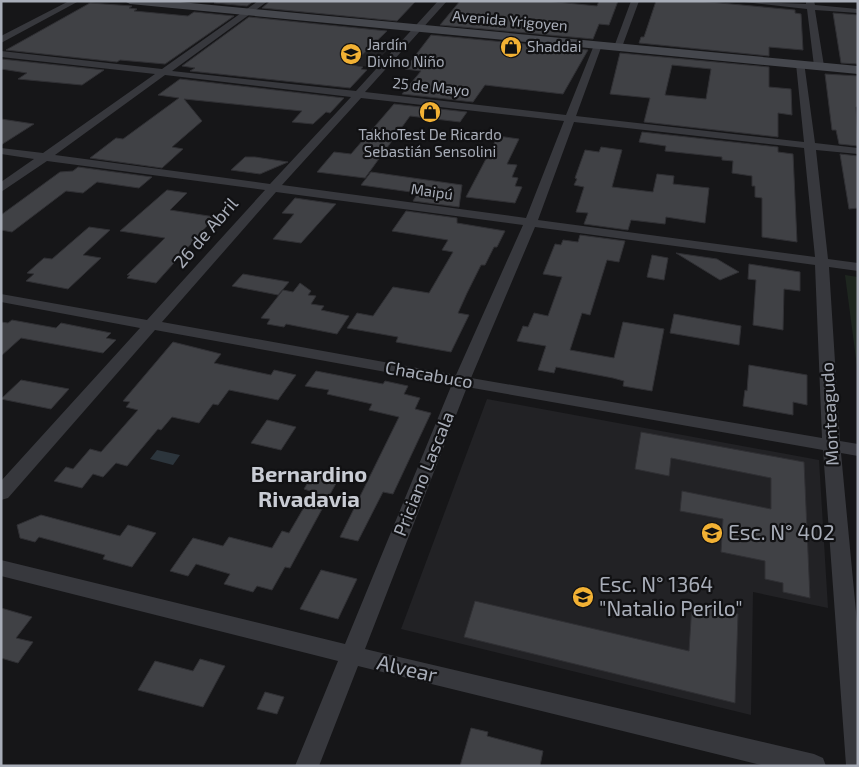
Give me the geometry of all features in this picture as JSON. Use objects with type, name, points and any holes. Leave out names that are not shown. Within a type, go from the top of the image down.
[{"type":"main road","name":"Avenida Yrigoyen","points":[[130,1],[858,70]]},
{"type":"street","points":[[1,40],[75,1]]},
{"type":"street","points":[[1,188],[264,1]]},
{"type":"street","name":"26 de Abril","points":[[1,493],[443,1]]},
{"type":"street","points":[[618,47],[635,1]]},
{"type":"street","points":[[739,1],[810,4],[858,11]]},
{"type":"street","points":[[810,4],[819,66]]},
{"type":"street","name":"Priciano Lascala","points":[[308,766],[350,655],[461,381],[531,222],[598,45]]},
{"type":"street","name":"25 de Mayo","points":[[1,54],[858,151]]},
{"type":"street","name":"Monteagudo","points":[[801,64],[822,262],[831,445],[858,764]]},
{"type":"street","name":"Maipú","points":[[1,151],[858,267]]},
{"type":"street","name":"Chacabuco","points":[[1,298],[858,450]]},
{"type":"street","name":"Alvear","points":[[1,568],[350,655],[814,766]]},
{"type":"shaded area","name":"Jardín Divino Niño","points":[[332,41],[391,47],[370,67],[309,60]]},
{"type":"shaded area","points":[[845,275],[858,277],[858,374]]},
{"type":"shaded area","points":[[487,399],[819,460],[828,608],[753,592],[751,715],[401,629]]},
{"type":"shaded area","points":[[157,450],[180,455],[173,465],[150,459]]},
{"type":"building","points":[[217,1],[254,1],[247,6],[214,3]]},
{"type":"building","points":[[270,1],[416,1],[397,21],[262,8]]},
{"type":"building","points":[[460,1],[546,1],[597,6],[599,1],[618,1],[609,25],[599,24],[593,39],[440,25]]},
{"type":"building","points":[[656,1],[699,1],[795,10],[795,13],[801,14],[803,50],[769,47],[769,56],[639,43],[641,37],[644,37]]},
{"type":"building","points":[[90,3],[132,6],[129,8],[137,9],[134,11],[188,16],[194,12],[234,16],[165,64],[120,60],[117,62],[6,50]]},
{"type":"building","points":[[833,13],[858,15],[858,64],[841,63]]},
{"type":"building","points":[[249,17],[387,31],[352,65],[363,67],[361,69],[367,70],[350,88],[190,71],[195,68],[182,66]]},
{"type":"building","points":[[431,35],[588,50],[563,94],[485,85],[473,102],[402,94],[421,71],[405,69]]},
{"type":"building","points":[[620,53],[769,67],[769,87],[791,89],[792,115],[778,113],[778,137],[644,122],[650,98],[610,94]],"holes":[[[672,65],[711,69],[706,99],[665,95]]]},
{"type":"building","points":[[1,59],[104,70],[82,85],[18,79],[27,73],[1,69]]},
{"type":"building","points":[[825,74],[858,76],[858,107],[856,107],[858,146],[839,144],[836,130],[832,130]]},
{"type":"building","points":[[180,79],[344,98],[330,113],[326,112],[313,124],[292,122],[302,111],[184,99],[202,121],[172,147],[183,149],[162,168],[90,158],[116,138],[123,139],[179,98],[158,95]]},
{"type":"building","points":[[394,104],[467,112],[460,122],[410,116],[365,178],[317,172],[334,152],[351,154]]},
{"type":"building","points":[[1,119],[34,124],[1,145]]},
{"type":"building","points":[[642,132],[778,147],[778,152],[793,154],[797,242],[762,237],[762,198],[755,197],[755,186],[752,186],[752,176],[732,173],[733,161],[722,160],[722,157],[665,151],[666,146],[639,142]]},
{"type":"building","points":[[498,136],[519,139],[507,164],[517,165],[512,177],[518,178],[515,186],[522,187],[515,203],[466,197]]},
{"type":"building","points":[[601,147],[622,150],[612,187],[653,192],[657,174],[674,176],[673,184],[709,188],[705,223],[666,217],[665,224],[631,220],[628,230],[584,224],[588,213],[576,212],[584,187],[574,185],[577,179],[575,178],[585,150],[599,152]]},
{"type":"building","points":[[840,154],[858,156],[858,208],[849,209]]},
{"type":"building","points":[[245,157],[288,162],[260,174],[231,170]]},
{"type":"building","points":[[78,167],[152,177],[139,188],[97,182],[83,193],[66,191],[12,232],[1,230],[1,215],[60,172],[73,171]]},
{"type":"building","points":[[371,172],[462,185],[459,207],[413,201],[418,193],[361,185]]},
{"type":"building","points":[[167,190],[187,193],[170,210],[215,217],[156,283],[127,278],[130,275],[127,275],[165,238],[120,231]]},
{"type":"building","points":[[295,198],[336,204],[301,243],[273,239],[294,214],[282,213]]},
{"type":"building","points":[[406,211],[457,218],[457,223],[505,231],[485,265],[481,265],[458,313],[469,315],[451,352],[396,342],[398,337],[347,328],[357,313],[373,316],[393,287],[429,293],[453,252],[442,250],[448,240],[392,231]]},
{"type":"building","points":[[89,227],[110,230],[83,255],[101,258],[68,289],[26,281],[34,274],[27,273],[44,258],[52,259]]},
{"type":"building","points":[[580,235],[625,241],[619,262],[607,260],[590,315],[582,313],[570,350],[614,358],[623,322],[664,329],[652,391],[623,386],[624,381],[613,378],[556,367],[554,373],[538,370],[546,346],[517,341],[523,326],[528,327],[534,313],[548,316],[562,277],[543,274],[555,244],[561,245],[563,240],[578,242]]},
{"type":"building","points":[[676,253],[717,259],[739,272],[720,280]]},
{"type":"building","points":[[652,255],[668,258],[664,280],[647,277]]},
{"type":"building","points":[[749,264],[800,272],[800,291],[784,289],[783,330],[753,325],[756,280],[748,279]]},
{"type":"building","points":[[243,274],[289,282],[278,295],[232,286]]},
{"type":"building","points":[[300,283],[311,291],[308,295],[316,296],[311,304],[324,306],[321,310],[349,316],[337,334],[286,324],[284,327],[267,324],[270,319],[261,318],[283,290],[293,292]]},
{"type":"building","points":[[674,314],[741,326],[739,345],[670,333]]},
{"type":"building","points":[[12,320],[56,328],[61,323],[111,333],[106,338],[116,340],[103,353],[21,338],[1,356],[1,322],[8,323]]},
{"type":"building","points":[[173,342],[221,354],[214,363],[271,375],[274,370],[296,375],[278,400],[229,390],[218,405],[213,404],[199,423],[172,417],[161,430],[158,429],[127,466],[116,463],[103,477],[93,474],[82,488],[54,481],[66,467],[73,469],[90,449],[101,452],[138,410],[126,407],[130,402],[123,401]]},
{"type":"building","points":[[749,365],[807,375],[807,405],[793,402],[793,415],[743,406],[745,390],[747,391]]},
{"type":"building","points":[[316,371],[383,384],[385,381],[408,386],[404,394],[420,398],[415,409],[431,413],[393,494],[383,492],[358,541],[340,537],[399,417],[369,410],[372,404],[327,394],[329,390],[305,386]]},
{"type":"building","points":[[21,380],[69,389],[51,409],[1,399]]},
{"type":"building","points":[[267,420],[296,427],[281,450],[251,443]]},
{"type":"building","points":[[641,432],[804,462],[810,598],[783,592],[783,583],[765,579],[765,561],[721,552],[723,519],[680,511],[682,491],[771,509],[771,478],[671,458],[669,476],[635,469]]},
{"type":"building","points":[[315,470],[340,476],[290,568],[285,567],[272,590],[257,586],[253,592],[224,584],[230,574],[196,564],[188,576],[170,571],[193,538],[223,546],[229,537],[272,548],[282,531],[289,533],[313,492],[304,489]]},
{"type":"building","points":[[41,515],[120,536],[128,525],[156,533],[132,567],[103,559],[105,555],[39,537],[35,542],[20,538],[17,525]]},
{"type":"building","points":[[321,570],[357,579],[338,619],[300,609]]},
{"type":"building","points":[[475,601],[689,651],[692,604],[738,614],[735,703],[464,637]]},
{"type":"building","points":[[1,608],[32,617],[16,638],[33,642],[18,663],[1,658]]},
{"type":"building","points":[[200,659],[225,666],[203,707],[138,690],[155,661],[193,671]]},
{"type":"building","points":[[265,692],[284,697],[277,714],[257,709]]},
{"type":"building","points":[[471,728],[488,732],[487,736],[543,751],[540,766],[460,766]]},
{"type":"place","name":"Shaddai","points":[[511,47]]},
{"type":"place","name":"Jardín Divino Niño","points":[[351,54]]},
{"type":"place","name":"TakhoTest De Ricardo Sebastián Sensolini","points":[[430,112]]},
{"type":"place","name":"Esc. N° 402","points":[[712,533]]},
{"type":"place","name":"Esc. N° 1364 \"Natalio Perilo\"","points":[[583,597]]},
{"type":"district","name":"Bernardino Rivadavia","points":[[309,486]]}]
